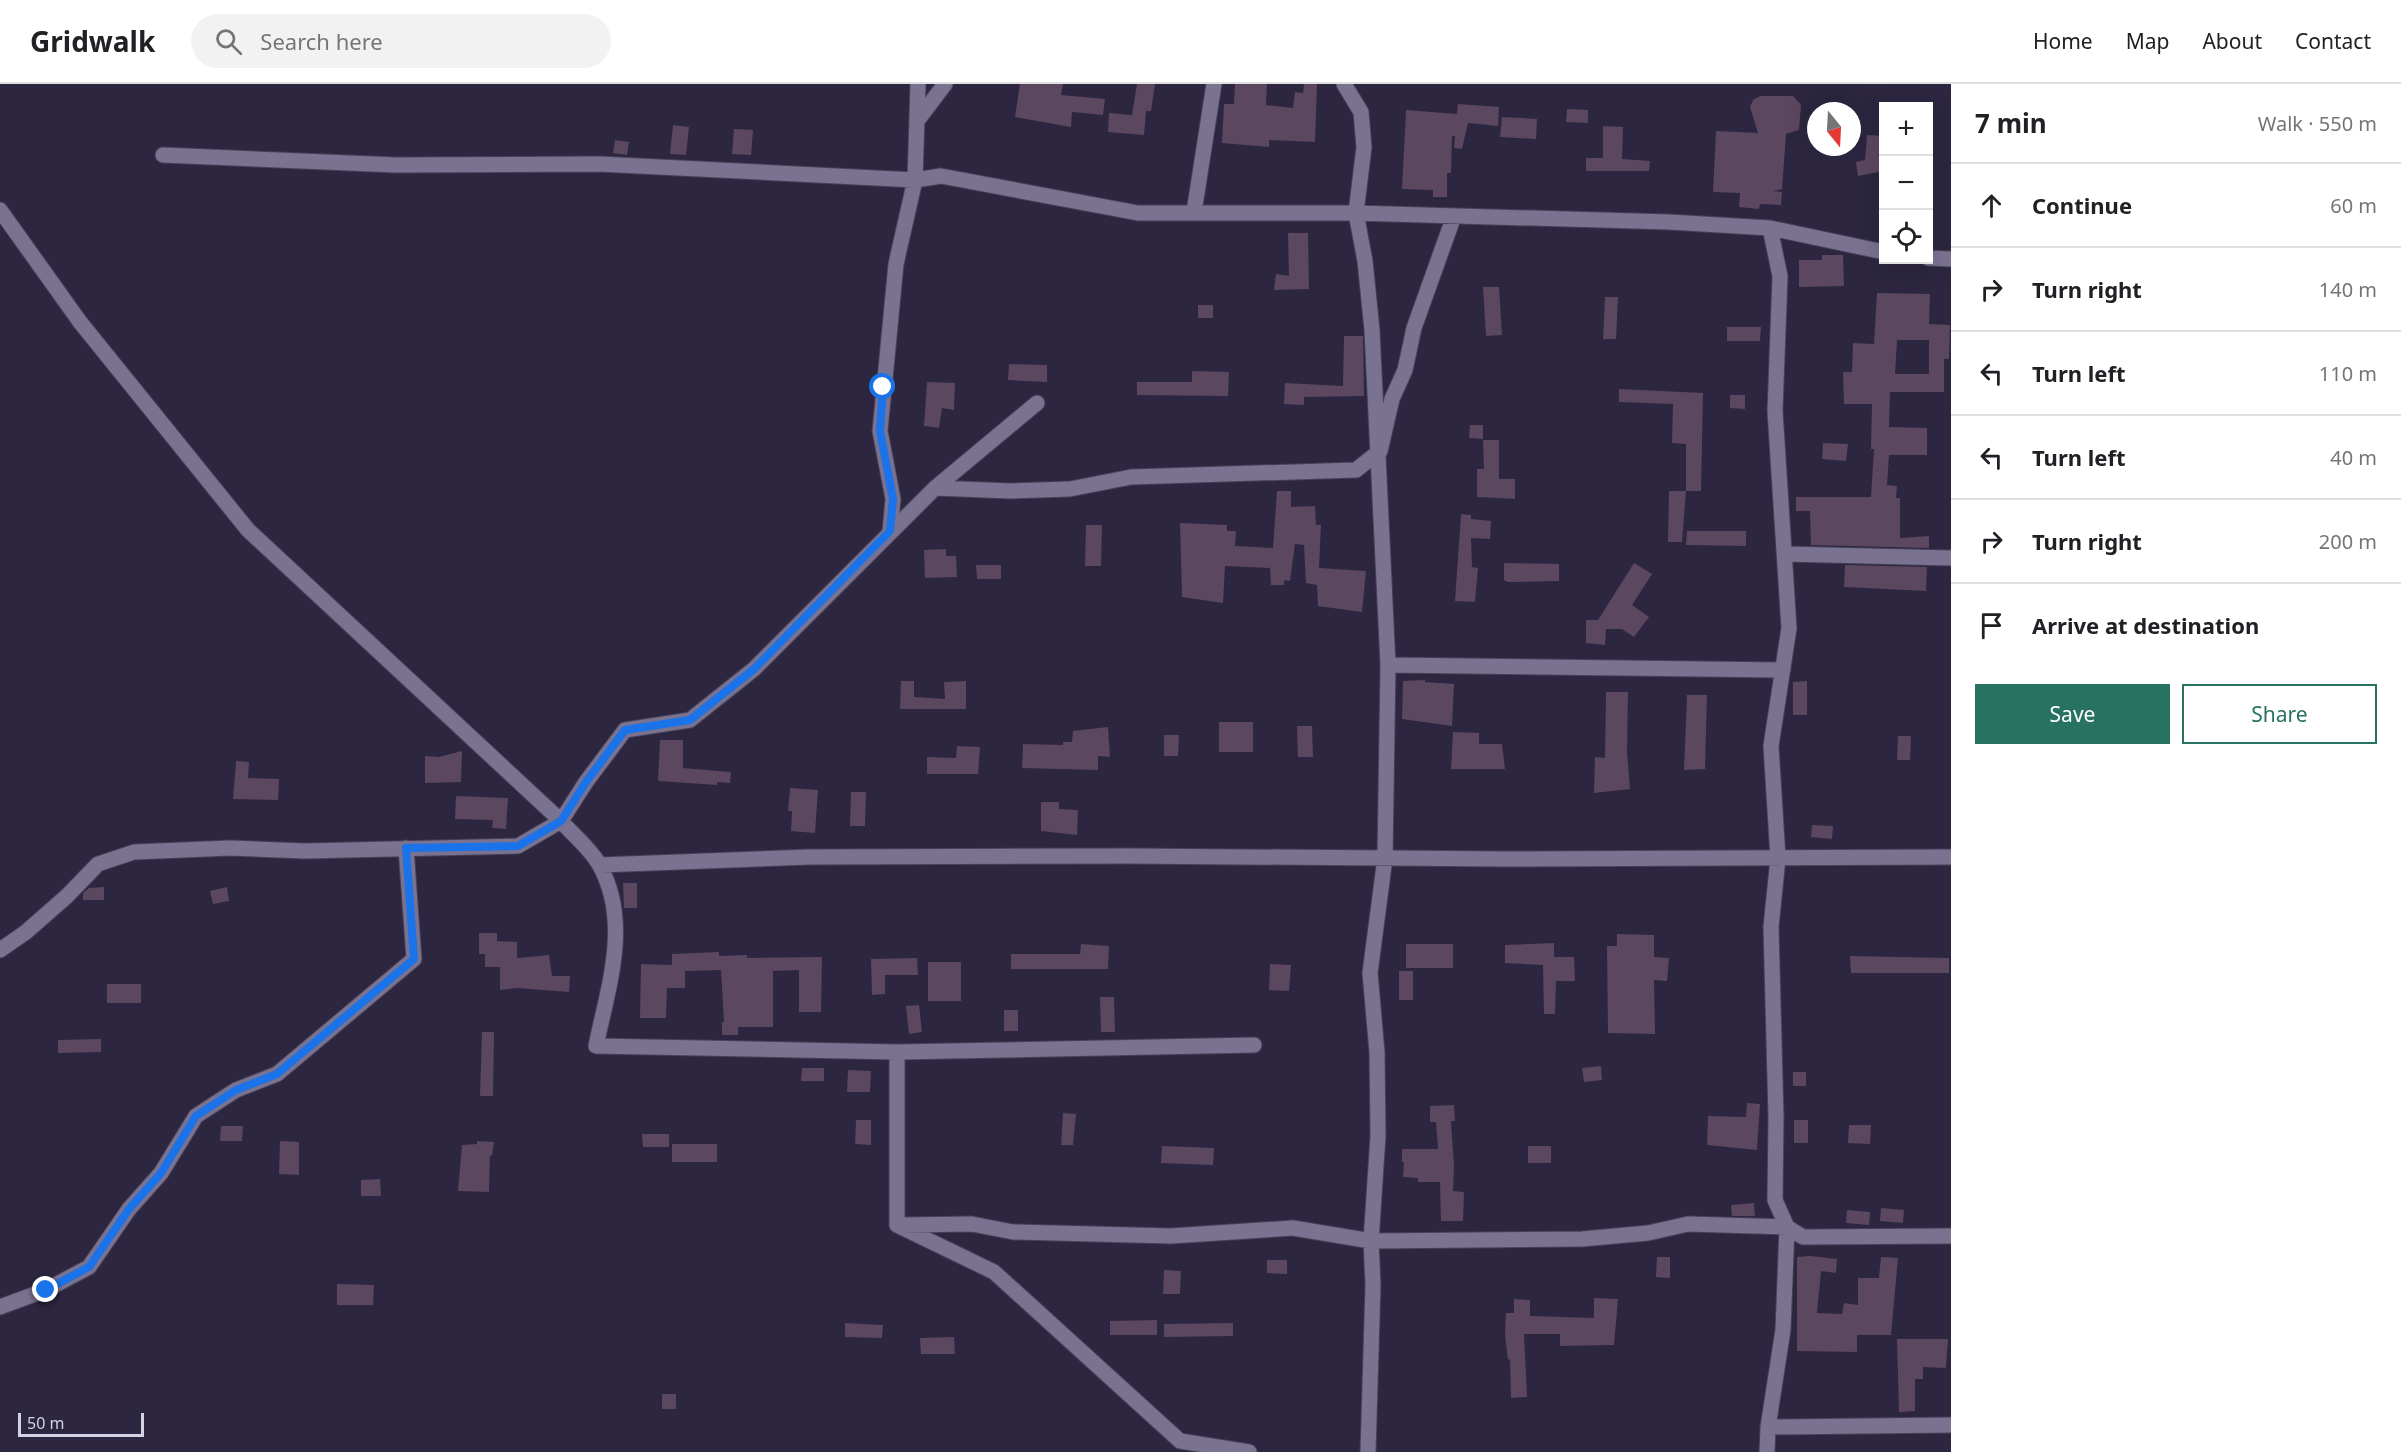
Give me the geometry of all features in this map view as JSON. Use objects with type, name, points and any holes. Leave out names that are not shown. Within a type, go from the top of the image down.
[{"type":"street","points":[[890,531],[893,499],[880,431],[896,264],[915,180],[918,84]]},
{"type":"street","points":[[918,121],[945,84]]},
{"type":"street","points":[[1194,212],[1214,84]]},
{"type":"street","points":[[1344,84],[1361,112],[1363,135],[1356,213],[1365,261],[1372,330],[1380,451],[1388,665],[1385,858],[1371,973],[1377,1052],[1378,1126],[1371,1241],[1373,1285],[1368,1452]]},
{"type":"street","points":[[163,154],[396,165],[599,165],[915,180],[940,176],[1138,213],[1356,213],[1669,222],[1770,228],[1879,251]]},
{"type":"street","points":[[0,210],[80,322],[248,530],[561,821],[600,865],[614,904],[617,940],[596,1046],[897,1052],[1254,1045]]},
{"type":"street","points":[[935,488],[1011,491],[1070,489],[1131,477],[1356,470],[1380,451],[1392,399],[1406,370],[1414,328],[1454,216]]},
{"type":"street","points":[[1767,1452],[1768,1427],[1783,1330],[1787,1227],[1774,1200],[1776,1117],[1771,927],[1778,858],[1771,746],[1789,628],[1775,411],[1780,276],[1770,228]]},
{"type":"street","points":[[1933,258],[1951,259]]},
{"type":"street","points":[[0,950],[26,932],[67,896],[98,864],[134,852],[230,848],[305,851],[518,846],[561,821],[586,782],[625,730],[690,720],[754,669],[935,488],[1036,403]]},
{"type":"street","points":[[1785,554],[1951,558]]},
{"type":"street","points":[[1388,665],[1783,670]]},
{"type":"street","points":[[0,1307],[46,1290],[89,1267],[129,1209],[161,1173],[196,1116],[236,1090],[277,1074],[414,959],[406,848]]},
{"type":"street","points":[[600,865],[821,857],[1951,857]]},
{"type":"street","points":[[897,1052],[897,1225]]},
{"type":"street","points":[[897,1225],[972,1224],[1013,1232],[1171,1236],[1293,1228],[1371,1241],[1582,1239],[1648,1233],[1688,1224],[1787,1227],[1803,1237],[1951,1236]]},
{"type":"street","points":[[897,1225],[994,1272],[1180,1441],[1249,1452]]},
{"type":"street","points":[[1768,1427],[1951,1425]]},
{"type":"building","points":[[1020,84],[1063,84],[1061,95],[1105,99],[1103,115],[1072,112],[1071,127],[1015,117]]},
{"type":"building","points":[[1137,84],[1155,84],[1151,111],[1146,111],[1144,135],[1108,132],[1109,113],[1132,115]]},
{"type":"building","points":[[1235,84],[1267,84],[1266,105],[1293,108],[1295,92],[1303,93],[1304,84],[1317,84],[1315,142],[1269,140],[1269,147],[1222,143],[1224,104],[1234,104]]},
{"type":"building","points":[[1760,96],[1793,96],[1801,105],[1799,130],[1786,134],[1782,189],[1773,191],[1782,192],[1781,205],[1760,204],[1759,209],[1739,207],[1740,193],[1713,192],[1716,131],[1758,133],[1750,107],[1753,100]]},
{"type":"building","points":[[1458,104],[1499,107],[1498,126],[1468,123],[1462,149],[1454,148],[1455,136],[1452,136],[1451,173],[1447,173],[1447,197],[1433,197],[1433,190],[1402,189],[1406,110],[1457,114]]},
{"type":"building","points":[[1567,109],[1588,110],[1588,123],[1566,122]]},
{"type":"building","points":[[1502,117],[1537,119],[1536,139],[1500,137]]},
{"type":"building","points":[[673,125],[689,127],[686,155],[670,154]]},
{"type":"building","points":[[1603,126],[1623,127],[1622,159],[1650,161],[1649,171],[1586,171],[1586,158],[1603,158]]},
{"type":"building","points":[[734,129],[753,130],[751,155],[732,154]]},
{"type":"building","points":[[1867,135],[1879,136],[1879,172],[1858,176],[1856,162],[1865,160]]},
{"type":"building","points":[[615,140],[629,142],[627,155],[613,153]]},
{"type":"building","points":[[1288,233],[1308,233],[1309,289],[1274,290],[1276,274],[1289,276]]},
{"type":"building","points":[[1822,255],[1843,255],[1844,286],[1799,287],[1799,260],[1822,260]]},
{"type":"building","points":[[1483,287],[1499,287],[1502,335],[1486,336]]},
{"type":"building","points":[[1877,293],[1930,294],[1929,324],[1950,325],[1949,359],[1944,359],[1944,392],[1890,392],[1889,427],[1927,428],[1927,455],[1889,455],[1887,485],[1897,486],[1896,498],[1900,498],[1900,538],[1929,536],[1929,548],[1811,545],[1810,511],[1796,511],[1796,497],[1871,497],[1874,449],[1871,449],[1872,404],[1844,404],[1843,372],[1852,372],[1853,343],[1874,344]],"holes":[[[1897,340],[1929,340],[1929,374],[1895,374]]]},
{"type":"building","points":[[1605,297],[1618,297],[1616,339],[1603,339]]},
{"type":"building","points":[[1198,305],[1213,305],[1213,318],[1198,318]]},
{"type":"building","points":[[1727,327],[1761,327],[1760,341],[1727,341]]},
{"type":"building","points":[[1344,336],[1363,336],[1364,396],[1304,397],[1304,405],[1284,404],[1285,383],[1343,386]]},
{"type":"building","points":[[1009,364],[1047,365],[1047,382],[1008,380]]},
{"type":"building","points":[[1192,371],[1229,372],[1228,396],[1137,395],[1137,382],[1192,382]]},
{"type":"building","points":[[927,382],[955,383],[954,410],[942,408],[939,428],[924,426]]},
{"type":"building","points":[[1619,389],[1703,393],[1701,491],[1686,491],[1686,444],[1672,443],[1673,404],[1619,402]]},
{"type":"building","points":[[1730,395],[1745,395],[1745,409],[1730,408]]},
{"type":"building","points":[[1470,425],[1483,425],[1483,439],[1469,438]]},
{"type":"building","points":[[1483,440],[1499,440],[1499,479],[1515,479],[1515,499],[1477,497],[1477,469],[1484,469]]},
{"type":"building","points":[[1823,443],[1848,444],[1846,461],[1822,459]]},
{"type":"building","points":[[1277,491],[1291,491],[1291,507],[1315,506],[1316,525],[1321,525],[1319,568],[1366,571],[1362,612],[1318,606],[1317,585],[1306,583],[1304,545],[1295,544],[1290,581],[1284,580],[1284,585],[1271,585],[1270,568],[1225,566],[1223,603],[1182,597],[1180,523],[1227,525],[1227,531],[1236,531],[1235,546],[1273,548]]},
{"type":"building","points":[[1669,491],[1686,491],[1682,542],[1668,542]]},
{"type":"building","points":[[1461,514],[1471,515],[1471,519],[1491,521],[1490,539],[1471,538],[1472,567],[1478,568],[1475,602],[1455,601]]},
{"type":"building","points":[[1086,525],[1102,525],[1101,566],[1085,566]]},
{"type":"building","points":[[1687,531],[1746,531],[1746,546],[1686,545]]},
{"type":"building","points":[[946,549],[946,556],[956,556],[957,577],[925,578],[924,550]]},
{"type":"building","points":[[1504,563],[1559,564],[1559,581],[1508,582],[1504,580]]},
{"type":"building","points":[[1634,563],[1652,574],[1632,605],[1649,617],[1634,637],[1622,629],[1606,629],[1605,645],[1586,643],[1586,620],[1598,620]]},
{"type":"building","points":[[976,565],[1001,565],[1001,579],[977,579]]},
{"type":"building","points":[[1845,565],[1927,567],[1926,591],[1844,587]]},
{"type":"building","points":[[1425,680],[1425,682],[1454,684],[1452,726],[1402,719],[1403,681]]},
{"type":"building","points":[[901,681],[914,681],[914,697],[945,699],[944,682],[966,681],[966,709],[900,709]]},
{"type":"building","points":[[1807,681],[1807,715],[1793,715],[1793,682]]},
{"type":"building","points":[[1606,692],[1628,692],[1627,752],[1630,789],[1594,793],[1595,757],[1605,758]]},
{"type":"building","points":[[1687,695],[1707,695],[1705,769],[1684,770]]},
{"type":"building","points":[[1219,722],[1253,722],[1253,752],[1219,752]]},
{"type":"building","points":[[1297,726],[1312,726],[1313,757],[1298,757]]},
{"type":"building","points":[[1108,727],[1110,757],[1098,756],[1098,770],[1022,768],[1023,744],[1063,745],[1063,742],[1072,742],[1073,731]]},
{"type":"building","points":[[1453,732],[1479,733],[1479,744],[1502,744],[1505,769],[1451,769]]},
{"type":"building","points":[[1164,735],[1179,735],[1178,756],[1164,756]]},
{"type":"building","points":[[1898,736],[1911,736],[1910,760],[1897,760]]},
{"type":"building","points":[[660,740],[683,740],[683,768],[731,772],[730,783],[717,782],[717,785],[658,781]]},
{"type":"building","points":[[957,746],[980,747],[978,774],[927,774],[927,757],[956,758]]},
{"type":"building","points":[[462,751],[461,782],[425,783],[425,756],[439,757]]},
{"type":"building","points":[[236,761],[249,762],[248,778],[279,779],[278,800],[233,799]]},
{"type":"building","points":[[790,788],[818,790],[815,833],[791,831],[792,811],[788,811]]},
{"type":"building","points":[[851,792],[866,792],[865,826],[850,826]]},
{"type":"building","points":[[456,796],[508,798],[506,829],[492,828],[493,820],[455,819]]},
{"type":"building","points":[[1041,802],[1059,802],[1059,809],[1078,810],[1077,835],[1041,831]]},
{"type":"building","points":[[1812,825],[1833,826],[1832,839],[1811,837]]},
{"type":"building","points":[[623,883],[637,883],[637,908],[624,908]]},
{"type":"building","points":[[104,887],[104,900],[83,900],[83,893],[89,888]]},
{"type":"building","points":[[227,887],[229,901],[213,904],[210,891]]},
{"type":"building","points":[[479,933],[497,933],[497,941],[517,942],[517,958],[549,955],[552,976],[570,976],[569,992],[517,988],[500,990],[500,967],[485,967],[485,954],[479,954]]},
{"type":"building","points":[[1617,934],[1654,935],[1654,957],[1669,958],[1667,981],[1654,980],[1655,1034],[1608,1033],[1607,946],[1617,946]]},
{"type":"building","points":[[1554,943],[1554,957],[1574,957],[1575,981],[1556,981],[1555,1014],[1544,1014],[1543,965],[1505,963],[1505,945]]},
{"type":"building","points":[[1081,944],[1109,946],[1108,969],[1011,969],[1011,954],[1080,954]]},
{"type":"building","points":[[1406,944],[1453,944],[1453,968],[1406,968]]},
{"type":"building","points":[[719,952],[719,956],[747,955],[747,958],[822,957],[821,1012],[799,1012],[799,970],[773,971],[773,1027],[738,1027],[738,1035],[722,1035],[722,1022],[724,1022],[721,970],[685,971],[685,988],[667,988],[666,1018],[640,1018],[641,964],[672,965],[672,954]]},
{"type":"building","points":[[1850,956],[1949,958],[1949,973],[1851,973]]},
{"type":"building","points":[[917,958],[918,975],[885,975],[885,994],[872,995],[871,959]]},
{"type":"building","points":[[928,962],[961,962],[961,1001],[928,1001]]},
{"type":"building","points":[[1270,964],[1291,965],[1289,991],[1269,990]]},
{"type":"building","points":[[1399,971],[1413,971],[1413,1000],[1399,1000]]},
{"type":"building","points":[[107,984],[141,984],[141,1003],[107,1003]]},
{"type":"building","points":[[1100,997],[1114,997],[1115,1032],[1101,1032]]},
{"type":"building","points":[[919,1005],[922,1032],[909,1034],[906,1006]]},
{"type":"building","points":[[1004,1010],[1018,1010],[1018,1031],[1004,1031]]},
{"type":"building","points":[[482,1032],[494,1032],[493,1096],[480,1096]]},
{"type":"building","points":[[101,1039],[101,1052],[58,1053],[58,1040]]},
{"type":"building","points":[[1601,1066],[1602,1080],[1584,1082],[1582,1068]]},
{"type":"building","points":[[802,1068],[824,1068],[824,1081],[801,1081]]},
{"type":"building","points":[[848,1070],[871,1071],[870,1092],[847,1092]]},
{"type":"building","points":[[1793,1072],[1806,1072],[1806,1086],[1793,1086]]},
{"type":"building","points":[[1747,1103],[1760,1104],[1757,1150],[1707,1145],[1708,1116],[1746,1117]]},
{"type":"building","points":[[1454,1105],[1455,1121],[1451,1121],[1453,1191],[1464,1192],[1463,1221],[1441,1221],[1440,1182],[1418,1182],[1418,1178],[1403,1177],[1402,1149],[1438,1149],[1436,1122],[1430,1122],[1430,1106]]},
{"type":"building","points":[[1063,1113],[1076,1114],[1073,1145],[1061,1145]]},
{"type":"building","points":[[856,1120],[871,1120],[871,1145],[855,1144]]},
{"type":"building","points":[[1794,1120],[1808,1120],[1808,1143],[1794,1143]]},
{"type":"building","points":[[1849,1125],[1871,1125],[1870,1144],[1848,1143]]},
{"type":"building","points":[[221,1126],[243,1126],[242,1141],[220,1141]]},
{"type":"building","points":[[642,1134],[669,1134],[669,1147],[643,1147]]},
{"type":"building","points":[[280,1141],[299,1142],[299,1175],[279,1174]]},
{"type":"building","points":[[477,1141],[494,1142],[492,1156],[490,1155],[489,1192],[458,1191],[462,1145],[477,1144]]},
{"type":"building","points":[[672,1144],[717,1144],[717,1162],[672,1162]]},
{"type":"building","points":[[1162,1146],[1214,1148],[1213,1165],[1161,1163]]},
{"type":"building","points":[[1528,1146],[1551,1146],[1551,1163],[1528,1163]]},
{"type":"building","points":[[380,1179],[381,1196],[361,1196],[361,1180]]},
{"type":"building","points":[[1754,1203],[1755,1216],[1732,1216],[1731,1205]]},
{"type":"building","points":[[1881,1208],[1904,1210],[1903,1223],[1880,1221]]},
{"type":"building","points":[[1847,1210],[1870,1212],[1869,1225],[1846,1223]]},
{"type":"building","points":[[1657,1257],[1670,1257],[1670,1278],[1656,1277]]},
{"type":"building","points":[[1797,1257],[1837,1259],[1836,1273],[1821,1271],[1817,1313],[1842,1314],[1844,1303],[1858,1305],[1858,1278],[1879,1278],[1881,1257],[1898,1258],[1891,1335],[1857,1335],[1857,1352],[1797,1351]]},
{"type":"building","points":[[1267,1260],[1287,1260],[1287,1274],[1267,1273]]},
{"type":"building","points":[[1164,1270],[1181,1271],[1180,1294],[1163,1294]]},
{"type":"building","points":[[337,1284],[374,1285],[373,1305],[337,1305]]},
{"type":"building","points":[[1594,1298],[1618,1299],[1614,1345],[1560,1346],[1560,1334],[1524,1334],[1527,1397],[1511,1398],[1510,1359],[1508,1360],[1505,1335],[1506,1313],[1514,1313],[1514,1299],[1530,1300],[1530,1316],[1594,1318]]},
{"type":"building","points":[[1157,1320],[1157,1335],[1110,1335],[1110,1321]]},
{"type":"building","points":[[845,1323],[883,1325],[882,1338],[845,1337]]},
{"type":"building","points":[[1233,1323],[1233,1336],[1164,1337],[1164,1324]]},
{"type":"building","points":[[954,1337],[955,1354],[921,1354],[920,1338]]},
{"type":"building","points":[[1897,1339],[1948,1339],[1946,1368],[1923,1367],[1923,1379],[1915,1379],[1915,1411],[1899,1412]]},
{"type":"building","points":[[662,1394],[676,1394],[676,1409],[662,1409]]},
{"type":"route","points":[[46,1290],[69,1280],[89,1267],[129,1209],[161,1173],[196,1116],[236,1090],[277,1074],[414,959],[406,848],[518,846],[561,821],[586,782],[625,730],[690,720],[754,669],[890,531],[893,499],[880,431],[883,387]]}]
